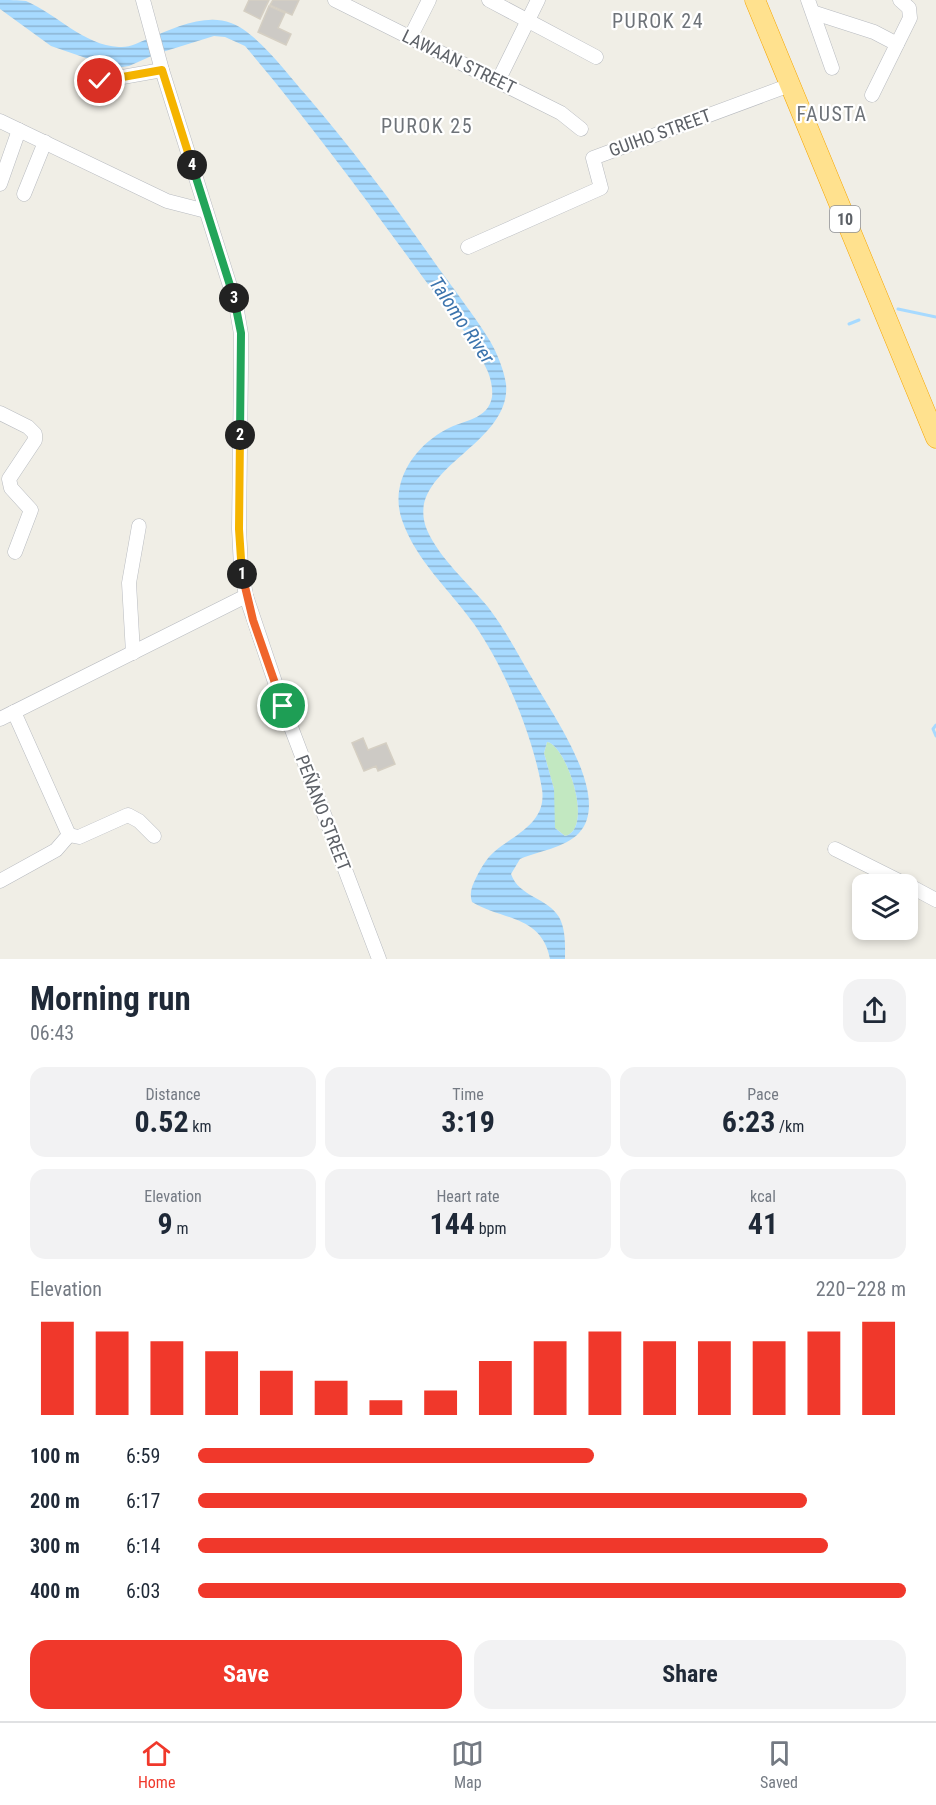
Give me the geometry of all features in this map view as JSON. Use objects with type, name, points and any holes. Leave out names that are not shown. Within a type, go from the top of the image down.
[{"type":"highway","name":"10","points":[[755,0],[936,438]]},
{"type":"street","name":"PEÑANO STREET","points":[[143,0],[160,64],[236,305],[241,333],[239,529],[241,567],[246,596],[283,706],[379,959]]},
{"type":"street","name":"LAWAAN STREET","points":[[335,0],[561,113],[580,129]]},
{"type":"street","points":[[410,38],[429,0]]},
{"type":"street","points":[[489,0],[596,57]]},
{"type":"street","points":[[498,81],[538,0]]},
{"type":"street","points":[[872,95],[910,18],[909,8],[900,0]]},
{"type":"street","points":[[812,6],[874,32],[897,45]]},
{"type":"street","points":[[812,6],[832,68]]},
{"type":"street","points":[[100,81],[160,64]]},
{"type":"street","name":"GUIHO STREET","points":[[468,247],[601,188],[593,158],[790,85]]},
{"type":"street","points":[[0,121],[167,201],[206,211]]},
{"type":"street","points":[[0,184],[19,130]]},
{"type":"street","points":[[24,194],[45,142]]},
{"type":"street","points":[[0,413],[28,427],[35,434],[35,440],[9,480],[11,488],[31,510],[15,552]]},
{"type":"street","points":[[132,653],[129,583],[139,526]]},
{"type":"street","points":[[0,719],[246,596]]},
{"type":"street","points":[[14,712],[69,835]]},
{"type":"street","points":[[69,835],[79,837],[128,815],[139,820],[154,836]]},
{"type":"street","points":[[0,881],[56,850],[69,835]]},
{"type":"street","points":[[835,849],[885,874]]},
{"type":"street","points":[[918,891],[936,900]]},
{"type":"green space","points":[[547,742],[554,746],[562,757],[574,787],[578,819],[574,830],[565,836],[554,827],[554,789],[544,753]]},
{"type":"water","name":"Talomo River","points":[[0,0],[26,1],[94,41],[119,47],[131,46],[179,26],[200,21],[221,20],[241,28],[272,55],[341,137],[406,222],[490,341],[500,362],[506,384],[503,406],[493,424],[443,473],[430,490],[423,509],[427,530],[439,551],[488,607],[501,626],[566,737],[585,779],[589,800],[587,818],[579,833],[559,846],[520,859],[511,874],[520,888],[548,906],[559,917],[564,932],[565,959],[550,959],[546,945],[539,934],[529,926],[472,902],[472,887],[482,867],[494,852],[535,819],[540,811],[542,789],[525,725],[507,682],[474,624],[416,549],[402,520],[399,506],[402,479],[407,467],[424,445],[447,429],[480,415],[490,405],[492,388],[490,378],[474,345],[334,157],[245,46],[225,37],[214,36],[156,54],[129,66],[115,68],[51,46],[0,9]],"holes":[[[547,742],[554,746],[569,771],[577,804],[578,819],[574,830],[565,836],[555,828],[554,789],[544,753]]]},
{"type":"building","points":[[249,0],[269,0],[260,19],[244,11]]},
{"type":"building","points":[[273,0],[299,0],[292,15],[270,5]]},
{"type":"building","points":[[269,6],[285,13],[278,28],[291,34],[286,45],[258,32]]},
{"type":"building","points":[[363,738],[368,750],[386,743],[395,764],[378,771],[376,766],[364,771],[352,743]]},
{"type":"waterway","points":[[898,309],[936,317]]},
{"type":"waterway","points":[[849,324],[859,320]]},
{"type":"waterway","points":[[936,725],[933,729],[936,736]]},
{"type":"district","name":"PUROK 24","points":[[658,21]]},
{"type":"district","name":"FAUSTA","points":[[832,114]]},
{"type":"district","name":"PUROK 25","points":[[427,126]]},
{"type":"route","points":[[100,81],[162,70],[236,305],[241,333],[239,529],[241,567],[253,620],[283,706]]}]
